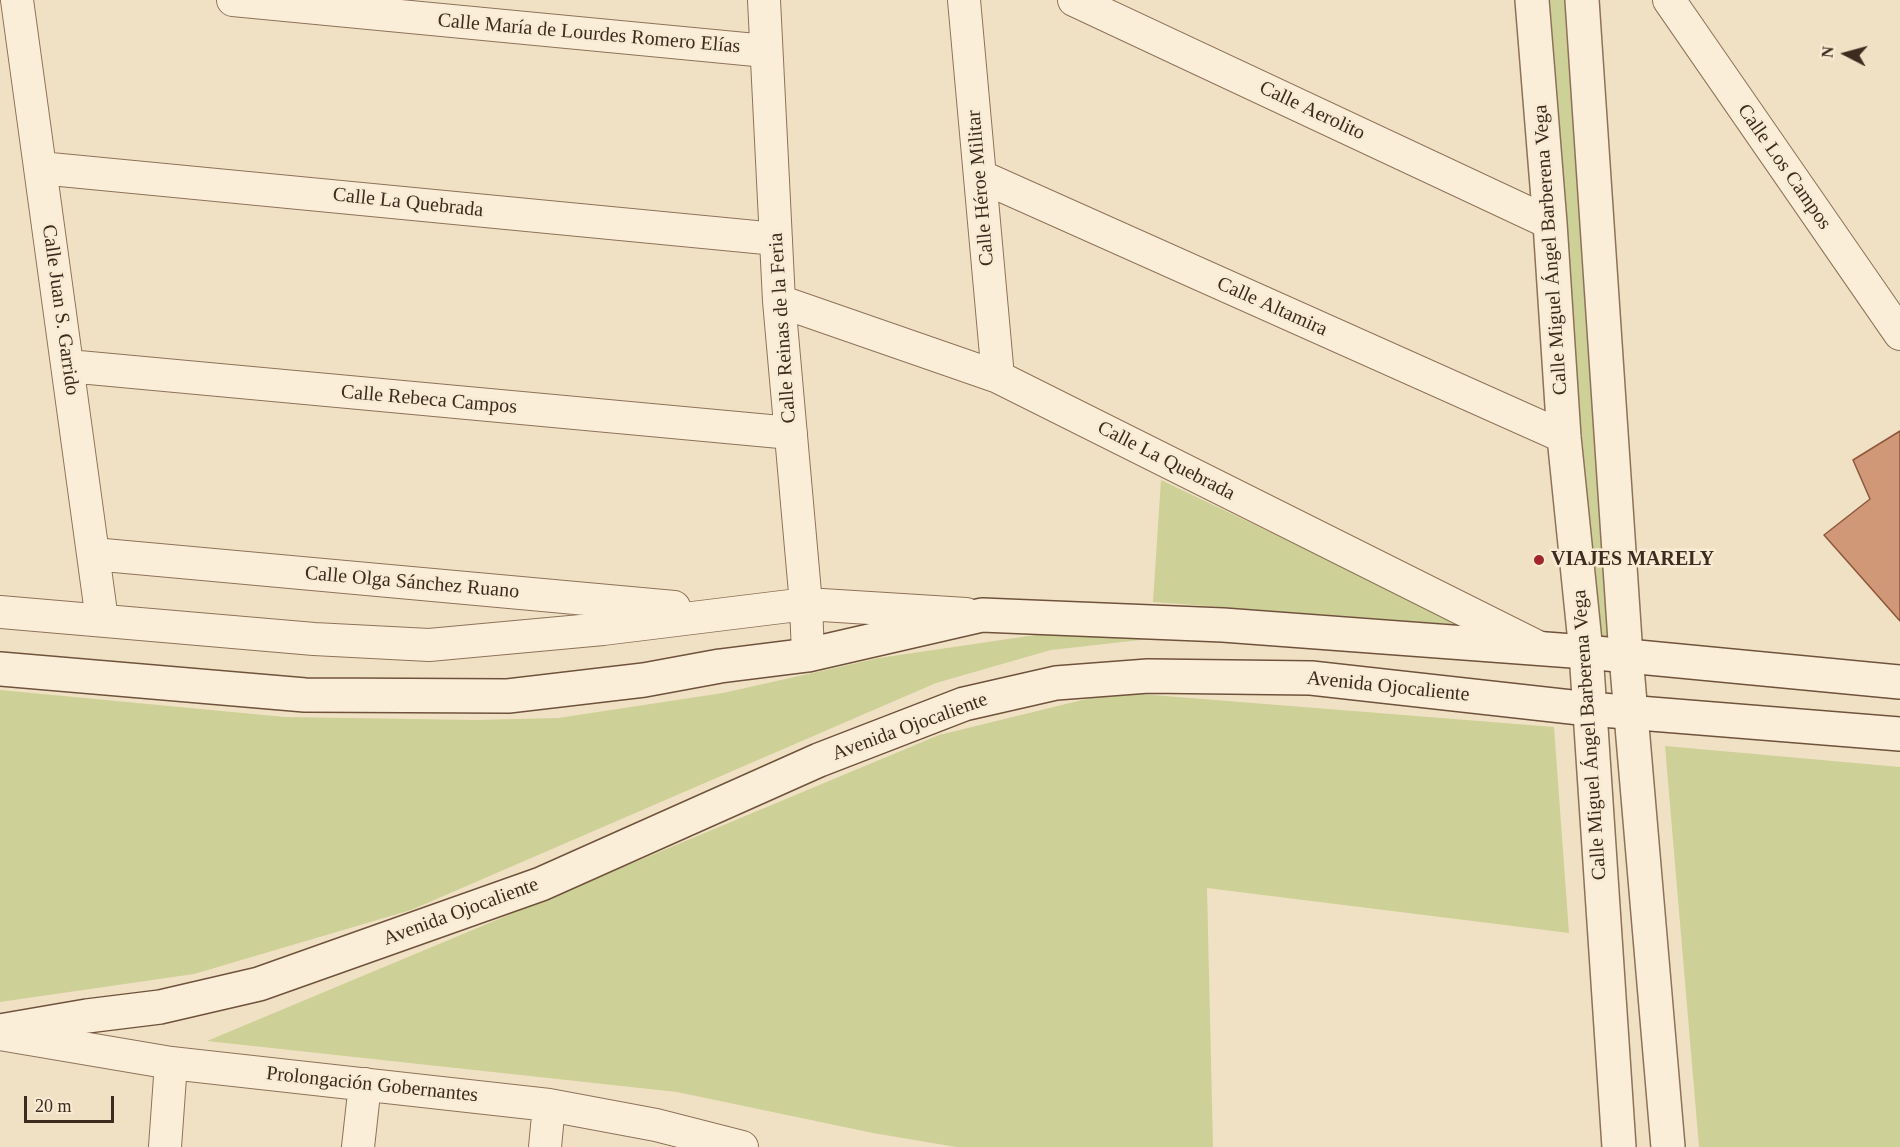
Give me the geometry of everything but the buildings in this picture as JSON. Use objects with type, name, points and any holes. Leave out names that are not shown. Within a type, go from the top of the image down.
[{"type":"main road","points":[[1582,0],[1626,656],[1668,1147]]},
{"type":"main road","name":"Calle Miguel Ángel Barberena Vega","points":[[1528,2],[1550,223],[1564,437],[1586,652],[1619,1147]]},
{"type":"main road","points":[[0,669],[305,694],[508,696],[644,680],[720,666],[808,655],[982,615],[1223,625],[1586,652],[1900,682]]},
{"type":"main road","name":"Avenida Ojocaliente","points":[[0,1033],[87,1016],[160,1007],[259,984],[542,884],[819,760],[964,704],[1056,683],[1148,676],[1311,678],[1589,708],[1900,734]]},
{"type":"street","name":"Calle Juan S. Garrido","points":[[17,0],[102,620]]},
{"type":"street","name":"Calle María de Lourdes Romero Elías","points":[[233,0],[766,51]]},
{"type":"street","name":"Calle Reinas de la Feria","points":[[764,0],[779,301],[806,604],[808,655]]},
{"type":"street","name":"Calle Héroe Militar","points":[[964,0],[998,377]]},
{"type":"street","name":"Calle Aerolito","points":[[1074,0],[1550,223]]},
{"type":"street","name":"Calle Los Campos","points":[[1669,0],[1898,325]]},
{"type":"street","name":"Calle La Quebrada","points":[[40,168],[776,239]]},
{"type":"street","name":"Calle Altamira","points":[[980,176],[1564,437]]},
{"type":"street","name":"Calle La Quebrada","points":[[779,301],[998,377],[1540,649]]},
{"type":"street","name":"Calle Rebeca Campos","points":[[68,366],[790,434]]},
{"type":"street","name":"Calle Olga Sánchez Ruano","points":[[93,554],[732,613]]},
{"type":"street","points":[[0,612],[314,639],[429,645],[603,629],[806,604],[982,615]]},
{"type":"street","name":"Prolongación Gobernantes","points":[[0,1033],[171,1064],[549,1105],[656,1125],[742,1147]]},
{"type":"street","points":[[165,1147],[171,1064]]},
{"type":"street","points":[[358,1147],[365,1084]]},
{"type":"street","points":[[545,1147],[549,1105]]},
{"type":"green space","points":[[1550,0],[1568,0],[1615,638],[1595,641]]},
{"type":"green space","points":[[1161,480],[1464,625],[1153,602]]},
{"type":"green space","points":[[1042,634],[1158,638],[1051,650],[936,683],[411,910],[194,974],[0,1002],[0,690],[285,717],[477,720],[558,718],[723,693],[879,658]]},
{"type":"green space","points":[[1115,692],[1554,727],[1569,933],[1207,888],[1213,1147],[956,1147],[873,1133],[677,1092],[207,1041],[939,735]]},
{"type":"green space","points":[[1665,746],[1900,767],[1900,1147],[1699,1147]]},
{"type":"place","name":"VIAJES MARELY","points":[[1539,560]]}]
